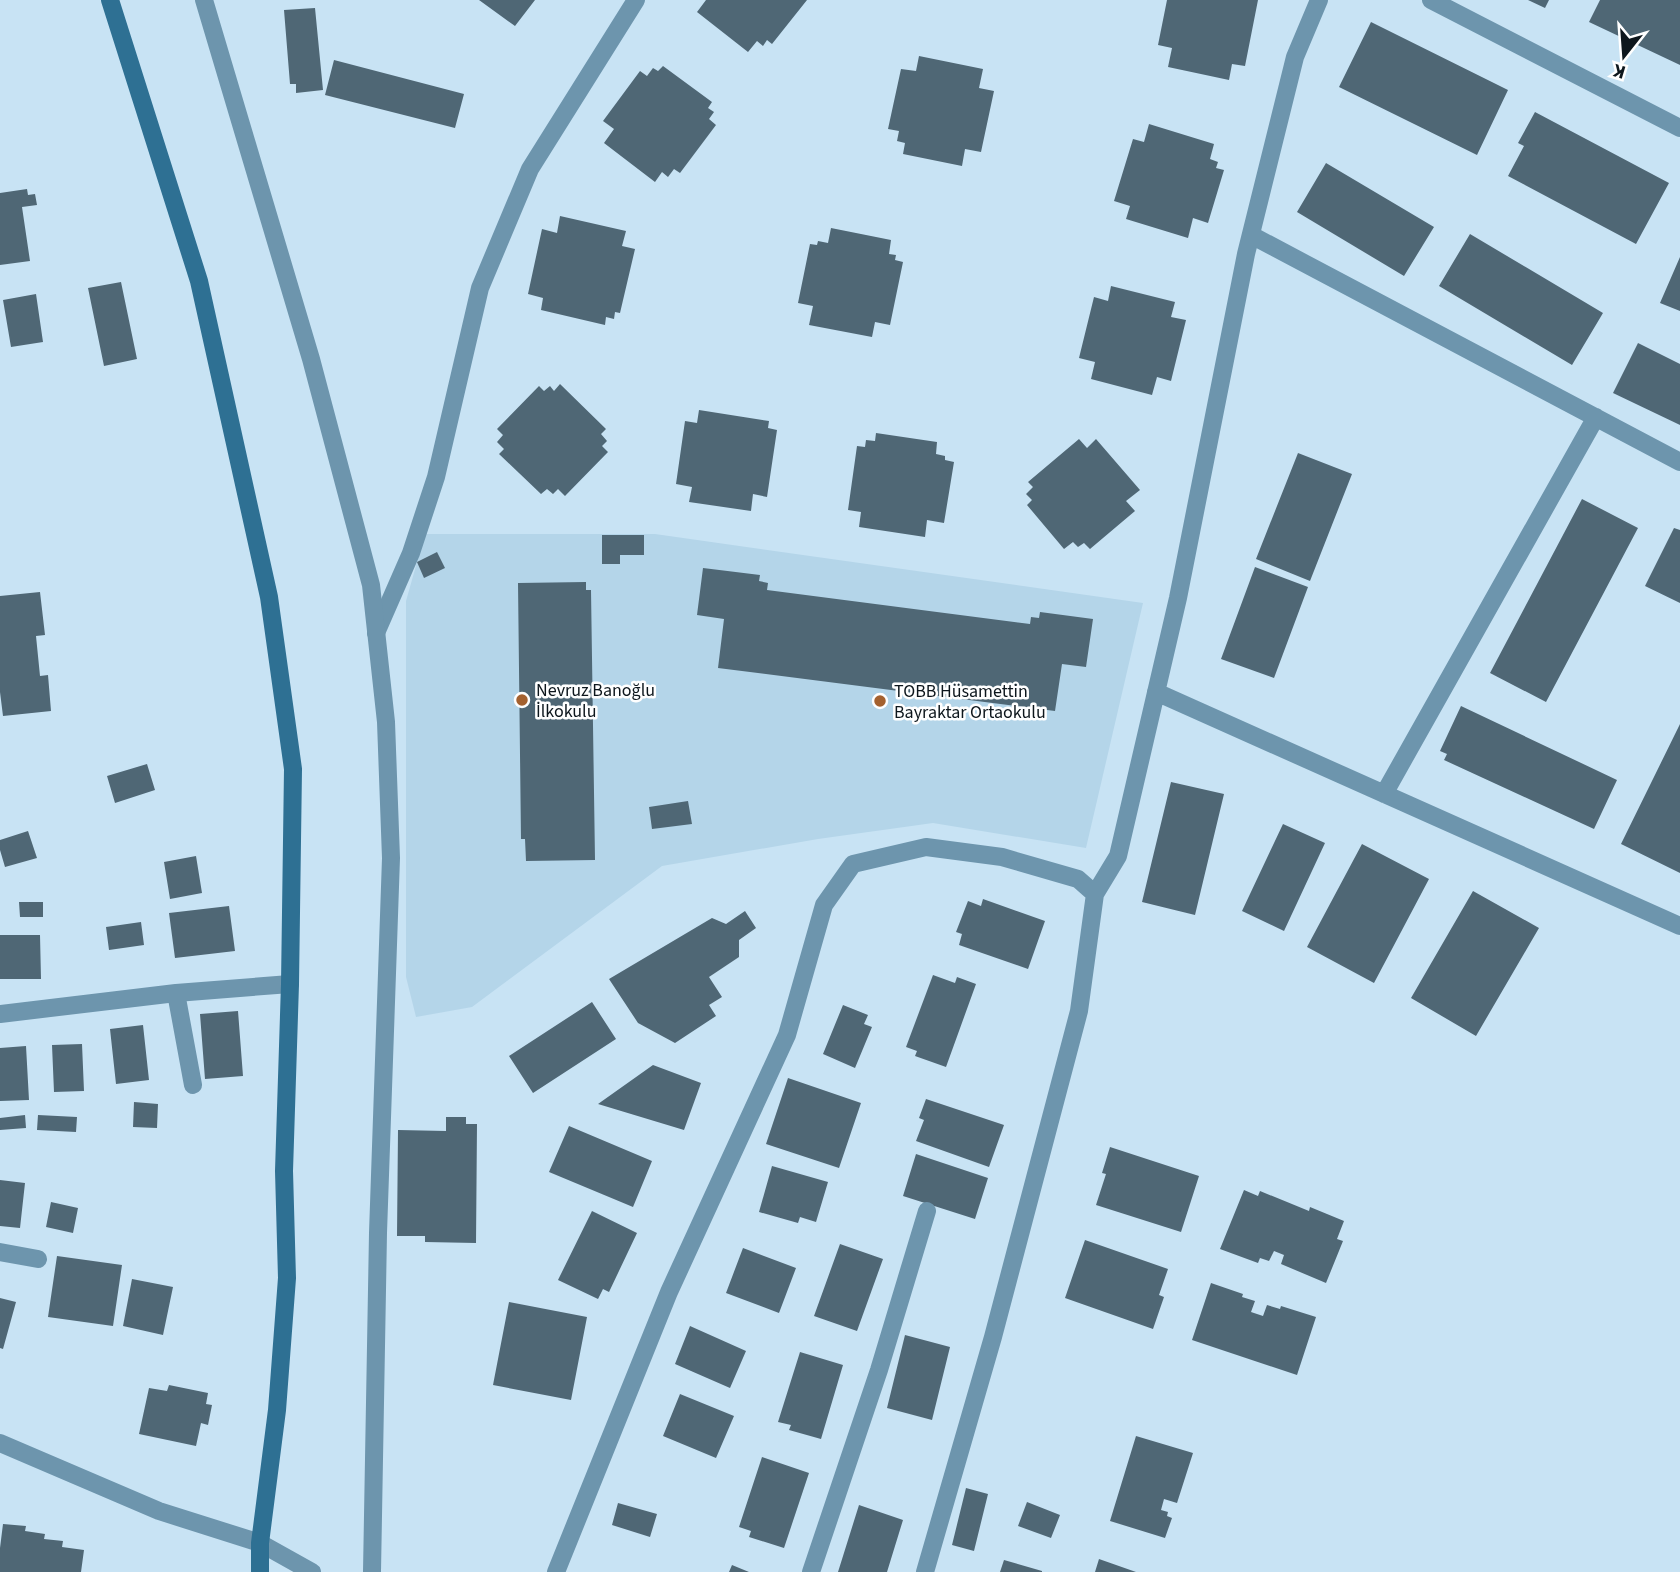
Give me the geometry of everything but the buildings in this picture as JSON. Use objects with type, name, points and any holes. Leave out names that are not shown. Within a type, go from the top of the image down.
[{"type":"main road","points":[[110,0],[199,281],[269,597],[293,769],[284,1171],[287,1278],[277,1410],[260,1543],[260,1572]]},
{"type":"street","points":[[205,0],[314,373],[371,586],[386,722],[391,858],[378,1233],[372,1572]]},
{"type":"street","points":[[376,633],[411,553],[436,477],[480,288],[530,169],[636,0]]},
{"type":"street","points":[[925,1572],[993,1337],[1079,1011],[1095,894],[1118,856],[1178,598],[1251,235],[1295,57],[1319,0]]},
{"type":"street","points":[[1431,0],[1680,128]]},
{"type":"street","points":[[1251,235],[1680,462]]},
{"type":"street","points":[[1384,794],[1596,417]]},
{"type":"street","points":[[1156,692],[1680,926]]},
{"type":"street","points":[[556,1572],[669,1292],[787,1035],[824,905],[853,864],[926,847],[1002,857],[1078,880],[1095,894]]},
{"type":"street","points":[[0,1014],[176,993],[290,984]]},
{"type":"street","points":[[176,993],[193,1085]]},
{"type":"street","points":[[811,1572],[927,1211]]},
{"type":"street","points":[[0,1252],[37,1259]]},
{"type":"street","points":[[0,1443],[159,1511],[260,1543],[312,1572]]},
{"type":"shaded area","points":[[425,534],[655,534],[1143,603],[1086,848],[933,823],[818,839],[662,866],[472,1007],[416,1017],[406,977],[406,601]]},
{"type":"place","name":"Nevruz Banoğlu İlkokulu","points":[[522,700]]},
{"type":"place","name":"TOBB Hüsamettin Bayraktar Ortaokulu","points":[[880,701]]}]
